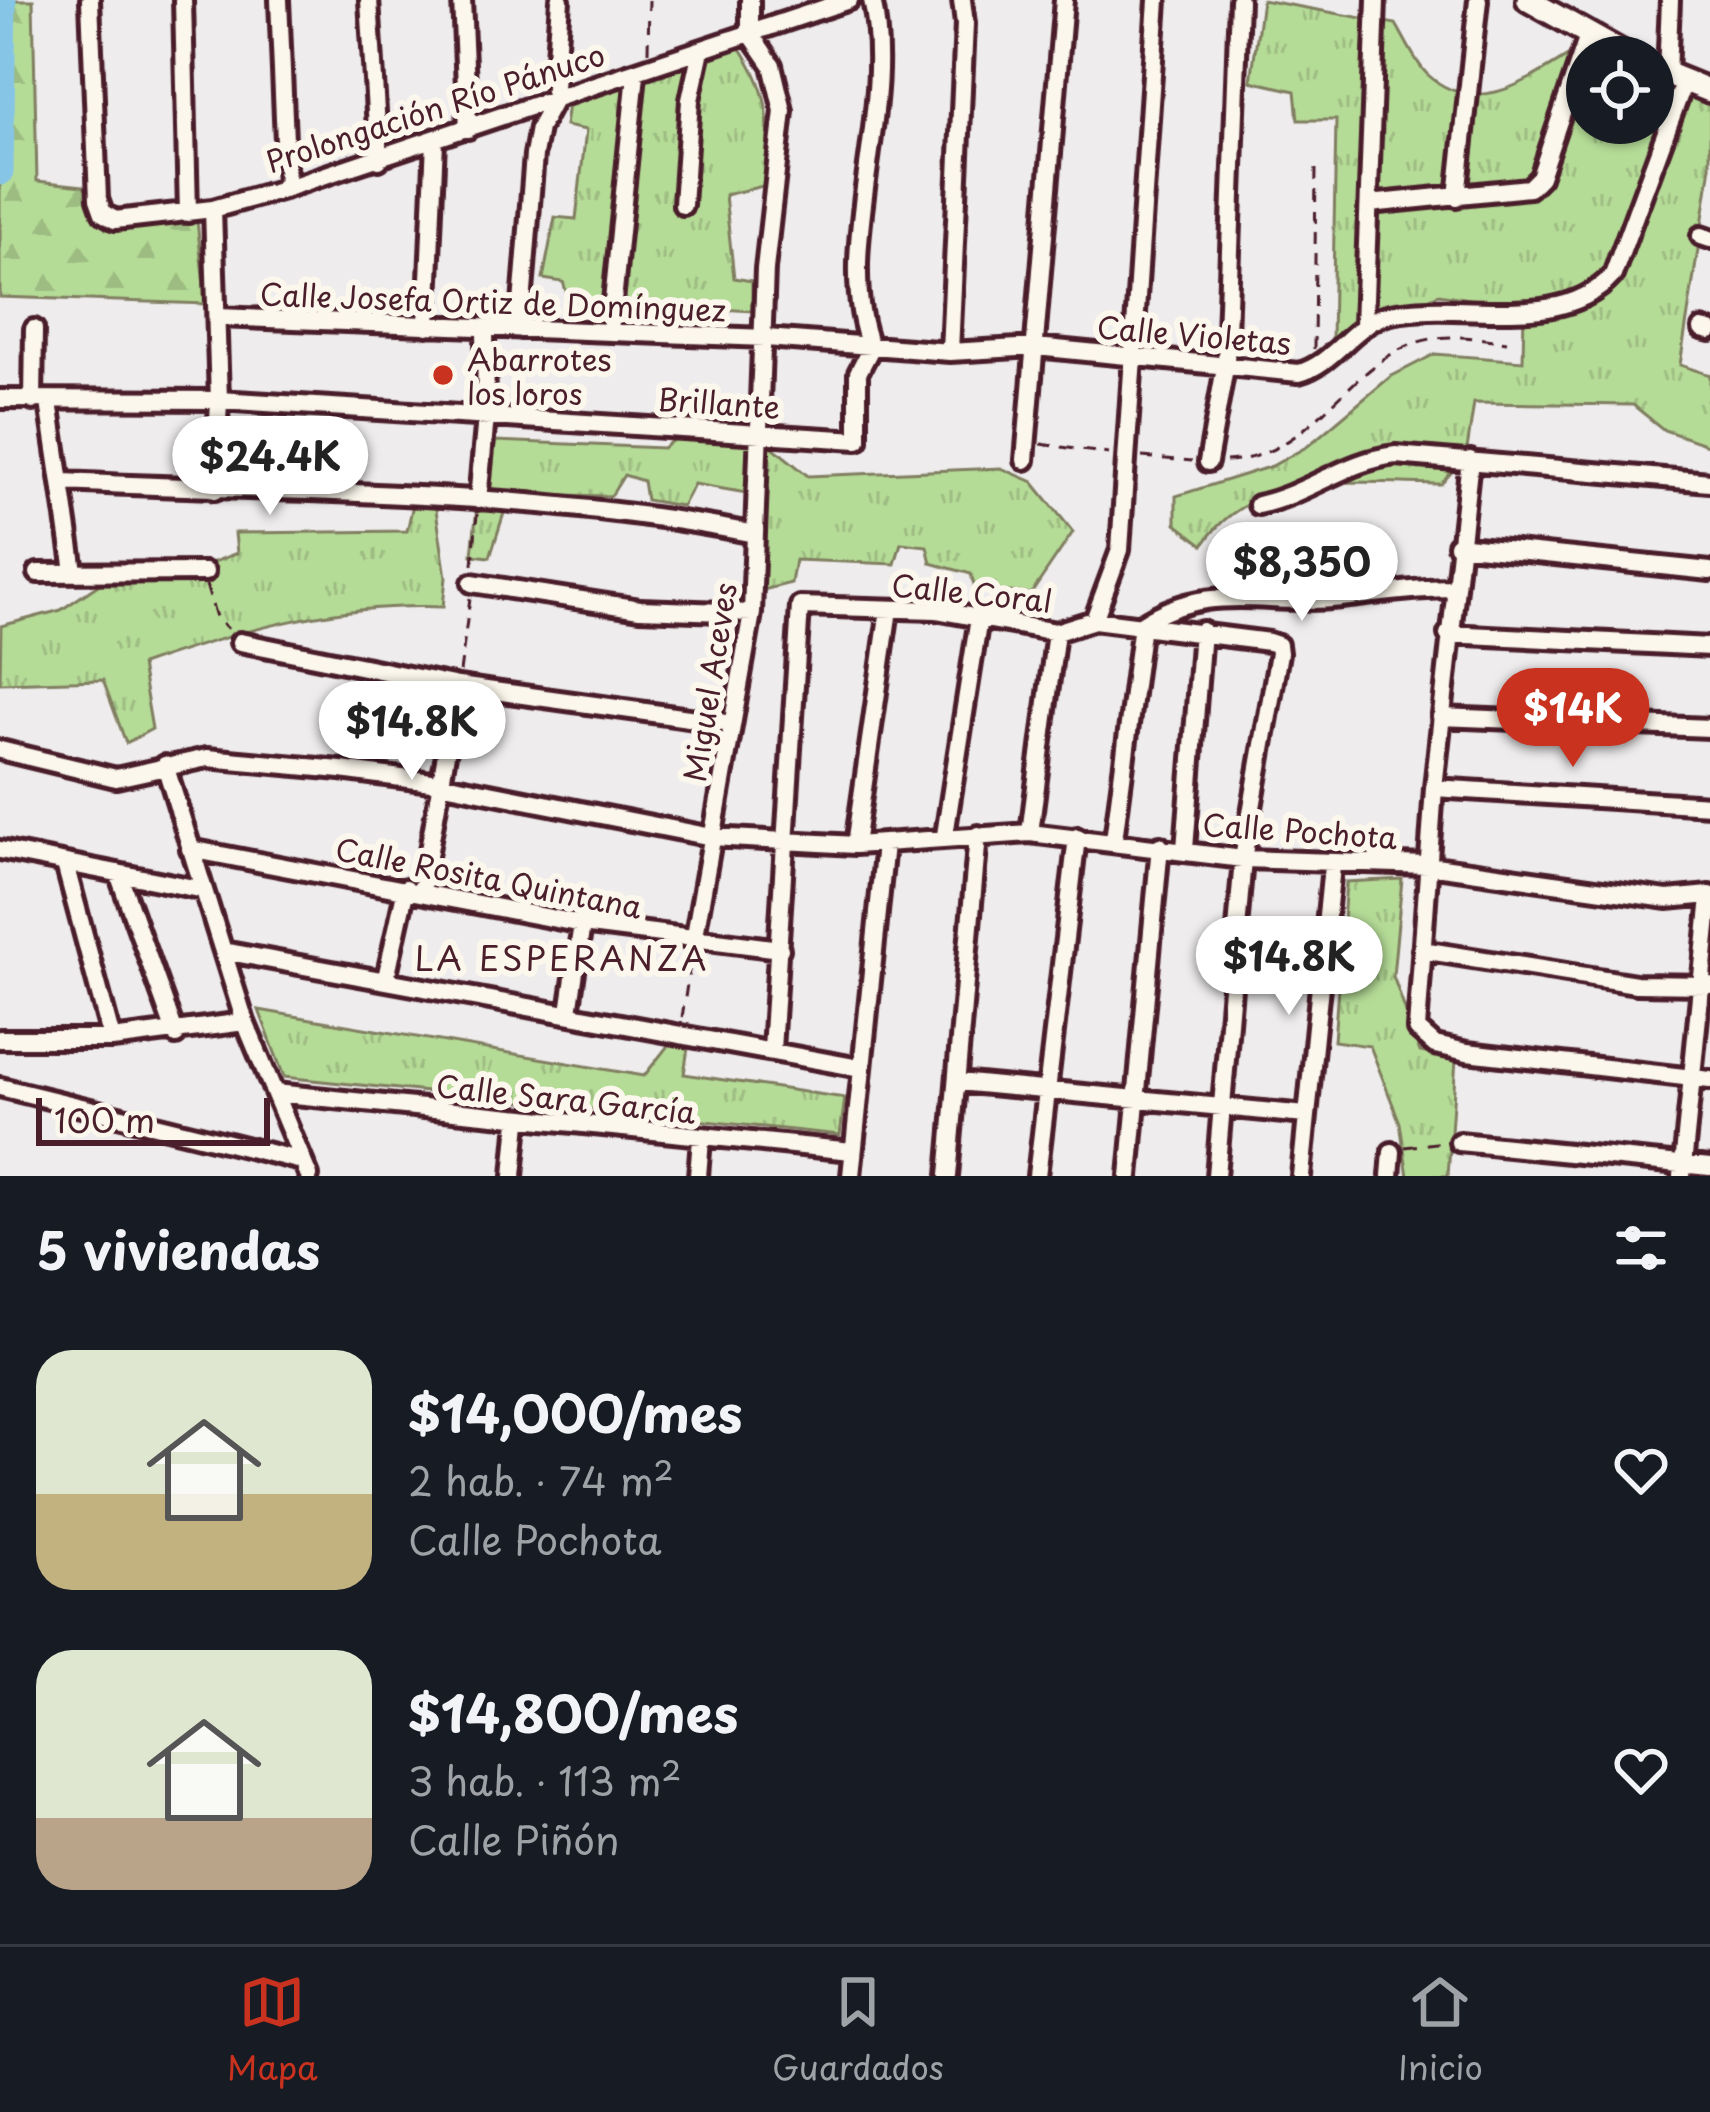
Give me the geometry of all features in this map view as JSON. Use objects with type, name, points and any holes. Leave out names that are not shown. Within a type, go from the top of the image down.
[{"type":"street","name":"Prolongación Río Pánuco","points":[[90,0],[98,199],[104,213],[115,220],[188,213],[287,188],[849,0]]},
{"type":"street","points":[[183,0],[188,213]]},
{"type":"street","points":[[280,0],[287,188]]},
{"type":"street","points":[[369,0],[379,160]]},
{"type":"street","points":[[462,0],[468,128]]},
{"type":"street","points":[[520,328],[534,155],[539,128],[554,102],[560,0]]},
{"type":"street","points":[[750,0],[750,33]]},
{"type":"street","points":[[871,348],[858,292],[880,59],[872,0]]},
{"type":"street","points":[[950,352],[965,24],[962,0]]},
{"type":"street","points":[[1026,451],[1064,0]]},
{"type":"street","points":[[1094,620],[1120,550],[1122,456],[1156,0]]},
{"type":"street","points":[[1208,462],[1226,362],[1239,0]]},
{"type":"street","points":[[1376,0],[1364,325],[1390,314],[1473,313],[1571,303],[1596,293],[1613,275],[1649,144]]},
{"type":"street","points":[[1457,197],[1478,0]]},
{"type":"street","points":[[1528,0],[1588,36]]},
{"type":"street","points":[[1567,0],[1567,26]]},
{"type":"street","points":[[1669,36],[1670,0]]},
{"type":"street","name":"Miguel Aceves","points":[[694,941],[752,613],[766,338],[765,268],[783,111],[772,65],[750,33]]},
{"type":"street","points":[[682,205],[700,50]]},
{"type":"street","points":[[610,332],[642,72]]},
{"type":"street","points":[[1674,77],[1710,91]]},
{"type":"street","points":[[1369,205],[1520,193],[1535,183],[1566,97]]},
{"type":"street","points":[[428,326],[435,140]]},
{"type":"street","points":[[213,208],[219,400],[214,490]]},
{"type":"street","name":"Calle Josefa Ortiz de Domínguez","points":[[218,317],[766,338]]},
{"type":"street","name":"Calle Violetas","points":[[766,338],[950,352],[1036,347],[1226,362],[1272,374],[1315,369],[1364,325]]},
{"type":"street","points":[[34,329],[41,401],[64,482],[74,571]]},
{"type":"street","points":[[478,500],[486,417],[485,329]]},
{"type":"street","name":"Brillante","points":[[0,399],[219,400],[762,430],[858,440],[858,373],[871,348]]},
{"type":"street","points":[[1258,505],[1298,496],[1363,459],[1469,460],[1710,482]]},
{"type":"street","points":[[1469,460],[1434,788],[1418,1029],[1424,1039],[1486,1055],[1701,1079]]},
{"type":"street","points":[[64,482],[641,511],[755,534]]},
{"type":"street","points":[[1457,545],[1710,571]]},
{"type":"street","points":[[38,573],[205,572]]},
{"type":"street","points":[[472,583],[640,609],[752,613]]},
{"type":"street","points":[[1114,840],[1142,624],[1204,596],[1339,599],[1399,587],[1452,588]]},
{"type":"street","name":"Calle Coral","points":[[788,843],[800,606],[890,609],[1056,632],[1094,620],[1142,624],[1279,645],[1243,859]]},
{"type":"street","points":[[855,845],[890,609]]},
{"type":"street","points":[[945,835],[979,618]]},
{"type":"street","points":[[1030,832],[1056,632]]},
{"type":"street","points":[[1185,848],[1202,632]]},
{"type":"street","points":[[1448,634],[1710,647]]},
{"type":"street","points":[[240,642],[458,686],[732,724]]},
{"type":"street","points":[[386,978],[414,889],[458,686]]},
{"type":"street","points":[[1441,717],[1710,728]]},
{"type":"street","name":"Calle Pochota","points":[[0,750],[116,778],[207,758],[439,783],[712,837],[855,845],[1030,832],[1185,848],[1243,859],[1332,866],[1428,865],[1666,899],[1710,896]]},
{"type":"street","points":[[165,765],[245,1022],[306,1168]]},
{"type":"street","points":[[1434,788],[1710,806]]},
{"type":"street","points":[[948,1176],[978,835]]},
{"type":"street","points":[[1037,1176],[1077,837]]},
{"type":"street","points":[[772,1050],[788,843]]},
{"type":"street","points":[[850,1176],[885,844]]},
{"type":"street","points":[[1129,1176],[1160,846]]},
{"type":"street","name":"Calle Rosita Quintana","points":[[190,849],[582,924],[780,949]]},
{"type":"street","points":[[0,850],[203,890]]},
{"type":"street","points":[[1216,1176],[1243,859]]},
{"type":"street","points":[[65,864],[112,1040]]},
{"type":"street","points":[[1301,1176],[1332,866]]},
{"type":"street","points":[[118,873],[176,1035]]},
{"type":"street","points":[[1683,1170],[1701,1079],[1710,896]]},
{"type":"street","points":[[569,1012],[582,924]]},
{"type":"street","points":[[1423,950],[1636,984],[1706,984]]},
{"type":"street","points":[[223,951],[860,1067]]},
{"type":"street","points":[[0,1039],[112,1040],[176,1035],[245,1022]]},
{"type":"street","points":[[958,1082],[1306,1115]]},
{"type":"street","points":[[0,1087],[306,1168]]},
{"type":"street","name":"Calle Sara García","points":[[275,1093],[852,1151]]},
{"type":"street","points":[[513,1176],[518,1121]]},
{"type":"street","points":[[698,1176],[701,1139]]},
{"type":"street","points":[[1459,1142],[1683,1170],[1710,1167]]},
{"type":"street","points":[[1390,1176],[1392,1152]]},
{"type":"path","points":[[642,72],[649,0]]},
{"type":"path","points":[[1315,369],[1316,166]]},
{"type":"path","points":[[1026,451],[1208,462],[1252,460],[1294,440],[1404,348],[1454,334],[1507,341]]},
{"type":"path","points":[[205,572],[217,617],[240,642]]},
{"type":"path","points":[[680,1032],[694,941]]},
{"type":"path","points":[[1392,1152],[1419,1143],[1459,1142]]},
{"type":"green space","points":[[0,0],[33,0],[37,181],[83,186],[110,217],[195,202],[206,304],[0,297]]},
{"type":"green space","points":[[1262,0],[1396,24],[1427,74],[1465,94],[1503,90],[1566,57],[1566,144],[1674,144],[1674,86],[1710,99],[1710,173],[1680,365],[1710,375],[1710,446],[1664,430],[1633,405],[1474,403],[1466,456],[1441,484],[1343,483],[1279,492],[1224,520],[1203,545],[1176,524],[1176,496],[1272,466],[1308,446],[1390,377],[1435,354],[1523,361],[1524,308],[1439,294],[1332,341],[1336,120],[1298,120],[1295,91],[1251,81]]},
{"type":"green space","points":[[740,47],[759,82],[768,130],[763,186],[725,195],[734,278],[752,281],[752,311],[569,300],[563,282],[543,279],[555,217],[576,219],[586,130],[565,126],[568,104]]},
{"type":"green space","points":[[757,434],[808,476],[1001,468],[1033,482],[1073,532],[1031,594],[975,589],[971,574],[931,563],[927,546],[901,543],[895,564],[795,560],[791,583],[759,591],[764,496],[694,484],[682,506],[646,500],[643,481],[624,475],[611,496],[510,494],[490,557],[472,555],[477,507],[496,441],[663,448],[678,436]]},
{"type":"green space","points":[[414,500],[435,503],[446,577],[443,607],[364,609],[289,621],[141,665],[152,729],[126,743],[103,680],[0,683],[1,626],[61,610],[104,581],[176,577],[237,553],[235,533],[407,531]]},
{"type":"green space","points":[[1402,879],[1393,976],[1420,1052],[1456,1059],[1448,1176],[1408,1176],[1400,1123],[1370,1046],[1334,1041],[1346,882]]},
{"type":"green space","points":[[259,1010],[644,1076],[674,1038],[688,1048],[684,1074],[845,1098],[840,1135],[284,1077]]},
{"type":"waterway","points":[[0,172],[3,0]]},
{"type":"place","name":"Abarrotes los loros","points":[[443,375]]},
{"type":"district","name":"LA ESPERANZA","points":[[562,957]]}]
